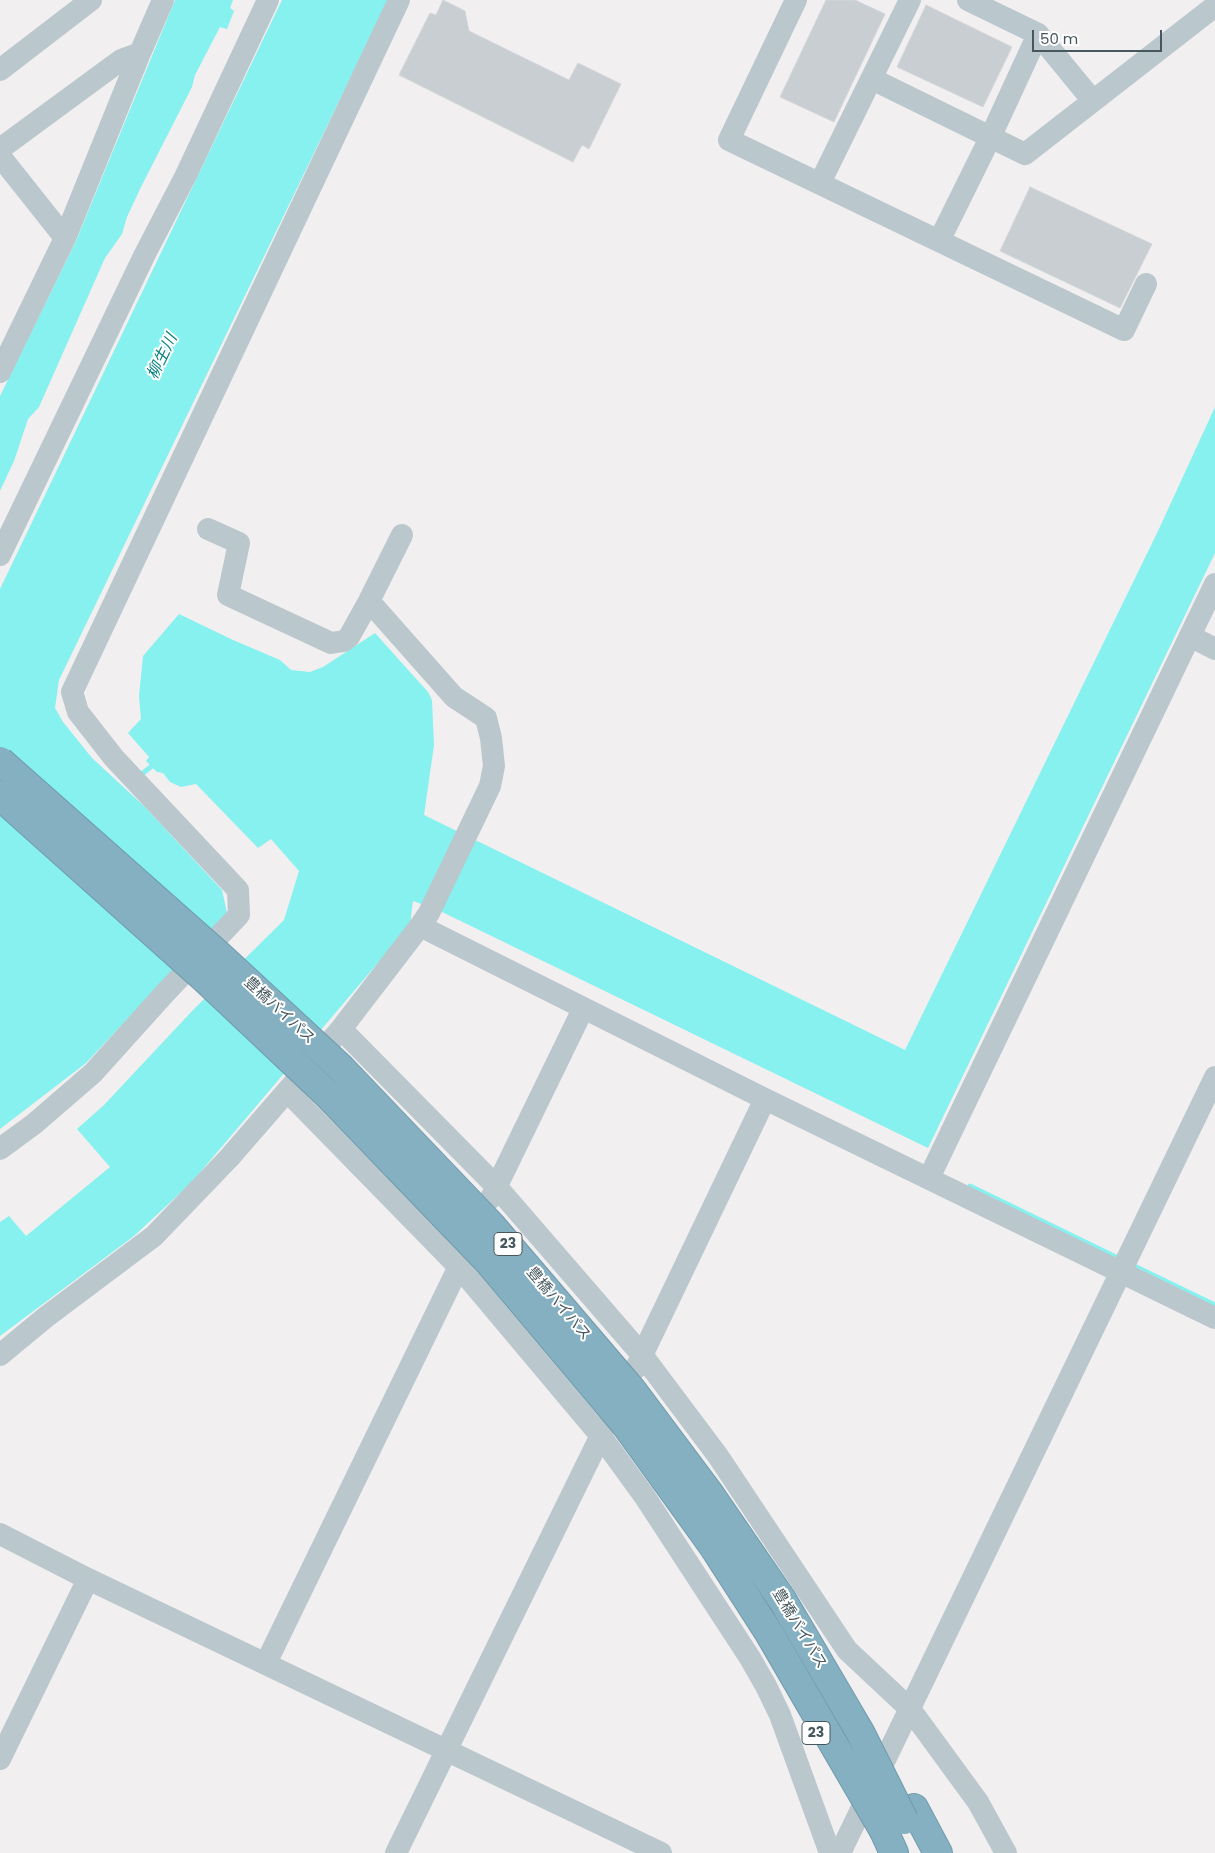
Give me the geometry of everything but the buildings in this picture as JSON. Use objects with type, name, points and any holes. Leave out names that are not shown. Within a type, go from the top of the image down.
[{"type":"highway","name":"豊橋バイパス","points":[[0,762],[221,957],[334,1062],[491,1225],[632,1390],[709,1493],[783,1601],[871,1754],[889,1833]]},
{"type":"highway","name":"豊橋バイパス","points":[[0,796],[205,979],[327,1094],[487,1260],[625,1424],[713,1546],[769,1633],[889,1833],[920,1853]]},
{"type":"highway","name":"23","points":[[889,1833],[938,1853]]},
{"type":"street","points":[[0,70],[91,0]]},
{"type":"street","points":[[0,372],[65,238],[163,0]]},
{"type":"street","points":[[0,555],[186,175],[268,0]]},
{"type":"street","points":[[0,1149],[34,1124],[92,1073],[239,915],[238,890],[126,772],[78,712],[72,692],[399,0]]},
{"type":"street","points":[[796,0],[729,140],[1124,330],[1146,284]]},
{"type":"street","points":[[820,183],[910,0]]},
{"type":"street","points":[[968,0],[1038,34],[1093,101]]},
{"type":"street","points":[[872,79],[1025,154],[1215,4],[1211,0]]},
{"type":"street","points":[[939,241],[990,138],[1038,34]]},
{"type":"street","points":[[0,149],[121,60],[140,53]]},
{"type":"street","points":[[0,156],[65,238]]},
{"type":"street","points":[[208,529],[239,543],[228,595],[326,642],[339,643],[349,637],[402,535]]},
{"type":"street","points":[[933,1171],[1215,584]]},
{"type":"street","points":[[0,1355],[46,1317],[154,1236],[229,1158],[287,1091],[340,1029],[420,926],[490,786],[494,766],[491,738],[486,718],[454,697],[369,601]]},
{"type":"street","points":[[1190,636],[1215,648]]},
{"type":"street","points":[[420,926],[765,1099],[933,1171],[1125,1265],[1215,1318]]},
{"type":"street","points":[[266,1663],[583,1009]]},
{"type":"street","points":[[340,1029],[496,1186],[643,1356],[718,1456],[847,1650],[910,1709],[978,1802],[1006,1853]]},
{"type":"street","points":[[840,1853],[1215,1077]]},
{"type":"street","points":[[287,1091],[459,1267],[600,1435],[645,1497],[754,1665],[780,1716],[830,1853]]},
{"type":"street","points":[[396,1853],[600,1435],[643,1356],[765,1099]]},
{"type":"street","points":[[0,1534],[661,1853]]},
{"type":"street","points":[[0,1760],[88,1578]]},
{"type":"water","points":[[175,0],[233,0],[230,8],[234,11],[227,29],[220,27],[141,187],[127,217],[122,234],[105,258],[39,407],[28,419],[14,461],[0,491],[0,396],[76,241]]},
{"type":"water","name":"柳生川","points":[[282,0],[388,0],[59,680],[55,708],[63,722],[92,758],[145,807],[222,890],[227,913],[86,1063],[0,1129],[0,589]]},
{"type":"water","points":[[1215,407],[1215,553],[928,1148],[440,911],[413,901],[410,925],[191,1183],[134,1236],[0,1336],[0,1222],[9,1216],[26,1236],[110,1167],[77,1129],[104,1105],[193,1010],[284,920],[299,871],[271,839],[258,848],[196,784],[181,787],[170,782],[163,773],[157,772],[146,761],[149,757],[128,733],[141,719],[139,696],[143,656],[179,614],[280,660],[291,670],[310,672],[323,667],[375,633],[428,692],[432,700],[434,745],[424,815],[905,1050],[1158,531]]},
{"type":"waterway","points":[[138,777],[157,762]]},
{"type":"waterway","points":[[970,1186],[1120,1259]]},
{"type":"waterway","points":[[1130,1264],[1215,1305]]}]
